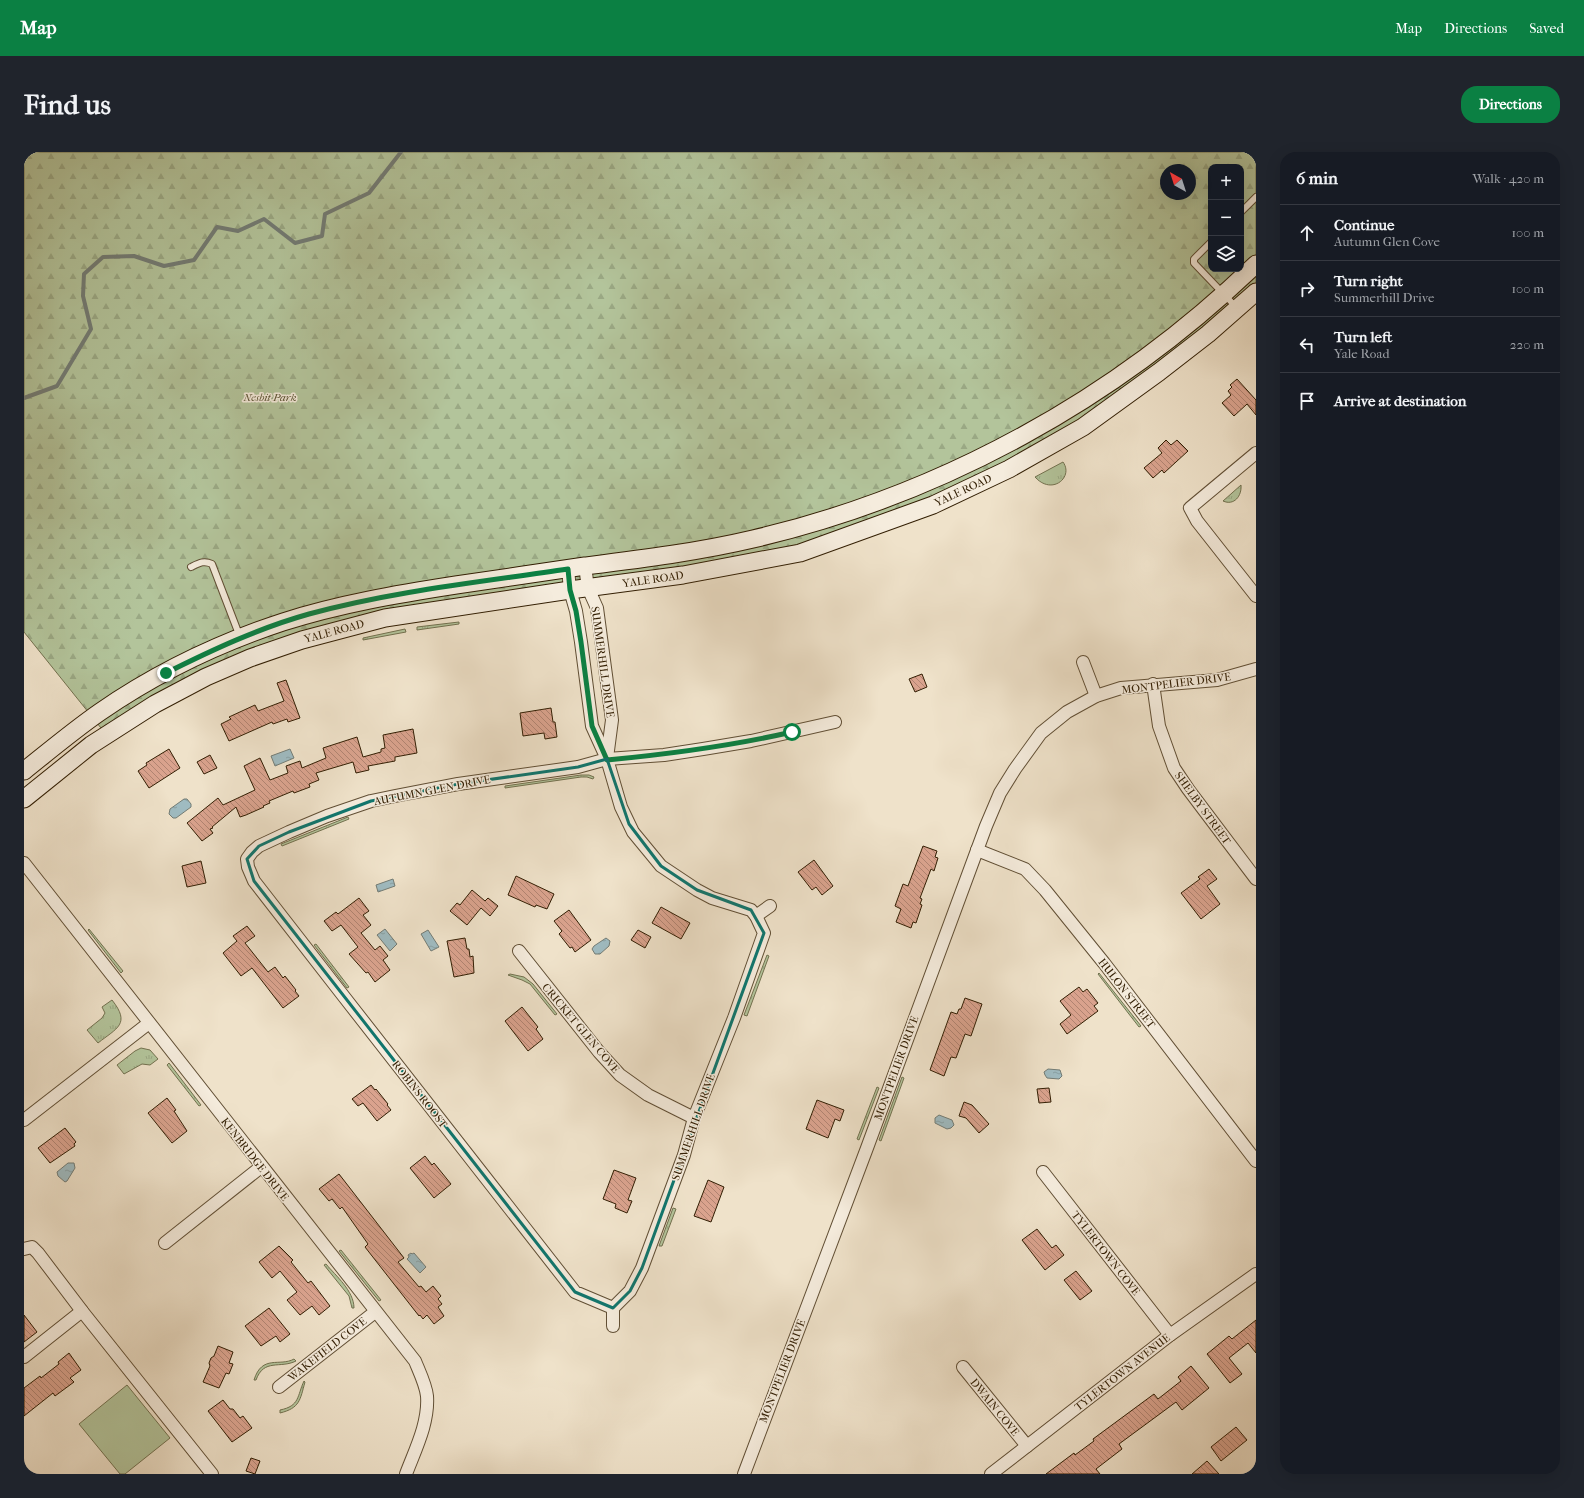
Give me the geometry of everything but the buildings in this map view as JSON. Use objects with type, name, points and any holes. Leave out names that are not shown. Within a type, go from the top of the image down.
[{"type":"main road","name":"YALE ROAD","points":[[24,771],[100,712],[144,685],[190,661],[240,638],[309,614],[398,594],[663,556],[756,539],[843,515],[931,481],[1006,446],[1054,419],[1099,390],[1148,356],[1194,320],[1256,264]]},
{"type":"main road","name":"YALE ROAD","points":[[24,799],[91,745],[129,720],[187,686],[250,658],[302,640],[385,618],[570,590],[683,575],[800,553],[933,505],[1009,469],[1083,427],[1159,372],[1208,334],[1256,292]]},
{"type":"street","points":[[1256,453],[1190,508],[1197,521],[1256,596]]},
{"type":"street","name":"SUMMERHILL DRIVE","points":[[585,566],[588,588],[596,608],[612,720],[607,760]]},
{"type":"street","name":"SUMMERHILL DRIVE","points":[[568,569],[570,590],[576,611],[592,726],[607,760],[621,807],[629,824],[642,844],[661,866],[712,898],[750,910],[756,916],[764,933],[734,1018],[694,1118],[684,1155],[642,1268],[630,1291],[613,1308]]},
{"type":"street","points":[[1083,662],[1096,696]]},
{"type":"street","name":"MONTPELIER DRIVE","points":[[744,1474],[1000,792],[1041,733],[1067,712],[1096,696],[1121,688],[1153,684],[1217,680],[1256,669]]},
{"type":"street","name":"SHELBY STREET","points":[[1153,684],[1159,726],[1174,768],[1191,794],[1256,879]]},
{"type":"street","name":"AUTUMN GLEN DRIVE","points":[[247,859],[259,846],[327,816],[371,801],[458,784],[578,767],[607,760],[664,755],[751,741],[835,722]]},
{"type":"street","name":"HULON STREET","points":[[977,850],[1025,869],[1048,893],[1104,963],[1256,1161]]},
{"type":"street","name":"ROBINS ROOST","points":[[247,859],[248,867],[254,881],[576,1292],[613,1308]]},
{"type":"street","name":"KENBRIDGE DRIVE","points":[[24,863],[261,1167],[415,1361],[427,1396],[425,1418],[422,1430],[406,1474]]},
{"type":"street","points":[[756,916],[770,906]]},
{"type":"street","name":"CRICKET GLEN COVE","points":[[519,951],[602,1056],[620,1075],[648,1095],[694,1118]]},
{"type":"street","points":[[24,1120],[149,1022]]},
{"type":"street","points":[[165,1243],[261,1167]]},
{"type":"street","name":"TYLERTOWN COVE","points":[[1043,1172],[1170,1335]]},
{"type":"street","points":[[28,1248],[38,1253],[82,1312],[212,1474]]},
{"type":"street","name":"TYLERTOWN AVENUE","points":[[990,1474],[1170,1335],[1256,1274]]},
{"type":"street","points":[[612,1326],[613,1308]]},
{"type":"street","points":[[24,1357],[82,1312]]},
{"type":"street","name":"WAKEFIELD COVE","points":[[279,1387],[375,1312]]},
{"type":"street","name":"DWAIN COVE","points":[[963,1367],[1027,1446]]},
{"type":"lane","points":[[1244,209],[1256,197]]},
{"type":"lane","points":[[1208,245],[1194,259],[1194,263],[1237,308]]},
{"type":"lane","points":[[191,567],[207,561],[212,564],[240,638]]},
{"type":"highlighted area","points":[[607,759],[629,824],[661,866],[697,890],[751,910],[764,933],[642,1268],[630,1291],[613,1308],[575,1292],[254,881],[247,859],[259,846],[289,832],[371,801],[458,784],[578,767]]},
{"type":"green space","name":"Nesbit Park","points":[[24,152],[1256,152],[1256,302],[1047,453],[809,552],[362,626],[243,665],[109,738],[24,632]]},
{"type":"green space","points":[[1063,462],[1066,468],[1066,473],[1060,482],[1054,485],[1048,485],[1035,477]]},
{"type":"green space","points":[[1241,485],[1239,496],[1234,501],[1223,501]]},
{"type":"green space","points":[[459,622],[459,624],[417,630],[417,627]]},
{"type":"green space","points":[[405,629],[406,632],[363,640],[363,638]]},
{"type":"green space","points":[[589,775],[594,777],[593,779],[581,777],[505,788],[505,786]]},
{"type":"green space","points":[[348,817],[349,819],[282,846],[281,844]]},
{"type":"green space","points":[[89,929],[123,971],[121,973],[88,930]]},
{"type":"green space","points":[[316,944],[349,987],[347,988],[314,945]]},
{"type":"green space","points":[[767,955],[769,956],[747,1016],[744,1015]]},
{"type":"green space","points":[[1099,973],[1141,1026],[1139,1027],[1098,974]]},
{"type":"green space","points":[[510,974],[524,977],[533,984],[557,1014],[555,1015],[530,984],[508,975]]},
{"type":"green space","points":[[112,1000],[118,1008],[121,1020],[116,1029],[98,1043],[87,1030],[102,1018],[105,1013],[102,1007]]},
{"type":"green space","points":[[141,1048],[150,1050],[158,1059],[150,1065],[142,1064],[124,1074],[117,1065]]},
{"type":"green space","points":[[169,1063],[201,1105],[199,1106],[167,1065]]},
{"type":"green space","points":[[902,1077],[904,1078],[881,1141],[879,1140]]},
{"type":"green space","points":[[877,1087],[879,1088],[859,1140],[857,1139]]},
{"type":"green space","points":[[673,1208],[676,1209],[662,1246],[659,1246]]},
{"type":"green space","points":[[341,1250],[381,1300],[379,1301],[339,1251]]},
{"type":"green space","points":[[326,1264],[348,1290],[354,1308],[352,1308],[349,1296],[324,1265]]},
{"type":"green space","points":[[294,1359],[296,1361],[268,1366],[259,1373],[256,1380],[254,1380],[257,1372],[266,1364]]},
{"type":"green space","points":[[304,1381],[305,1382],[300,1398],[295,1406],[292,1409],[280,1413],[280,1410],[295,1403]]},
{"type":"green space","points":[[127,1385],[170,1438],[125,1474],[120,1474],[79,1424]]},
{"type":"water","points":[[290,749],[294,758],[275,766],[271,756]]},
{"type":"water","points":[[184,799],[187,799],[191,804],[191,807],[176,818],[173,818],[169,814],[170,809]]},
{"type":"water","points":[[393,879],[395,886],[378,892],[376,885]]},
{"type":"water","points":[[385,929],[397,944],[390,951],[377,935]]},
{"type":"water","points":[[428,930],[439,947],[431,951],[421,934]]},
{"type":"water","points":[[606,938],[610,941],[609,946],[600,954],[595,954],[592,949],[594,946]]},
{"type":"water","points":[[1048,1069],[1060,1070],[1062,1076],[1059,1079],[1047,1078],[1044,1072]]},
{"type":"water","points":[[939,1115],[952,1120],[954,1125],[947,1129],[935,1123],[935,1118]]},
{"type":"water","points":[[68,1163],[74,1163],[75,1168],[65,1182],[58,1176],[57,1172]]},
{"type":"water","points":[[414,1253],[426,1267],[420,1273],[407,1259],[409,1257],[408,1255]]},
{"type":"waterway","points":[[24,398],[57,386],[91,329],[83,296],[84,274],[103,257],[134,256],[164,266],[194,260],[217,227],[238,231],[264,219],[295,243],[322,236],[325,214],[369,193],[401,152]]},
{"type":"route","points":[[166,673],[257,631],[309,614],[398,594],[568,569],[570,590],[576,611],[581,642],[592,726],[607,760],[664,755],[751,741],[792,732]]}]
